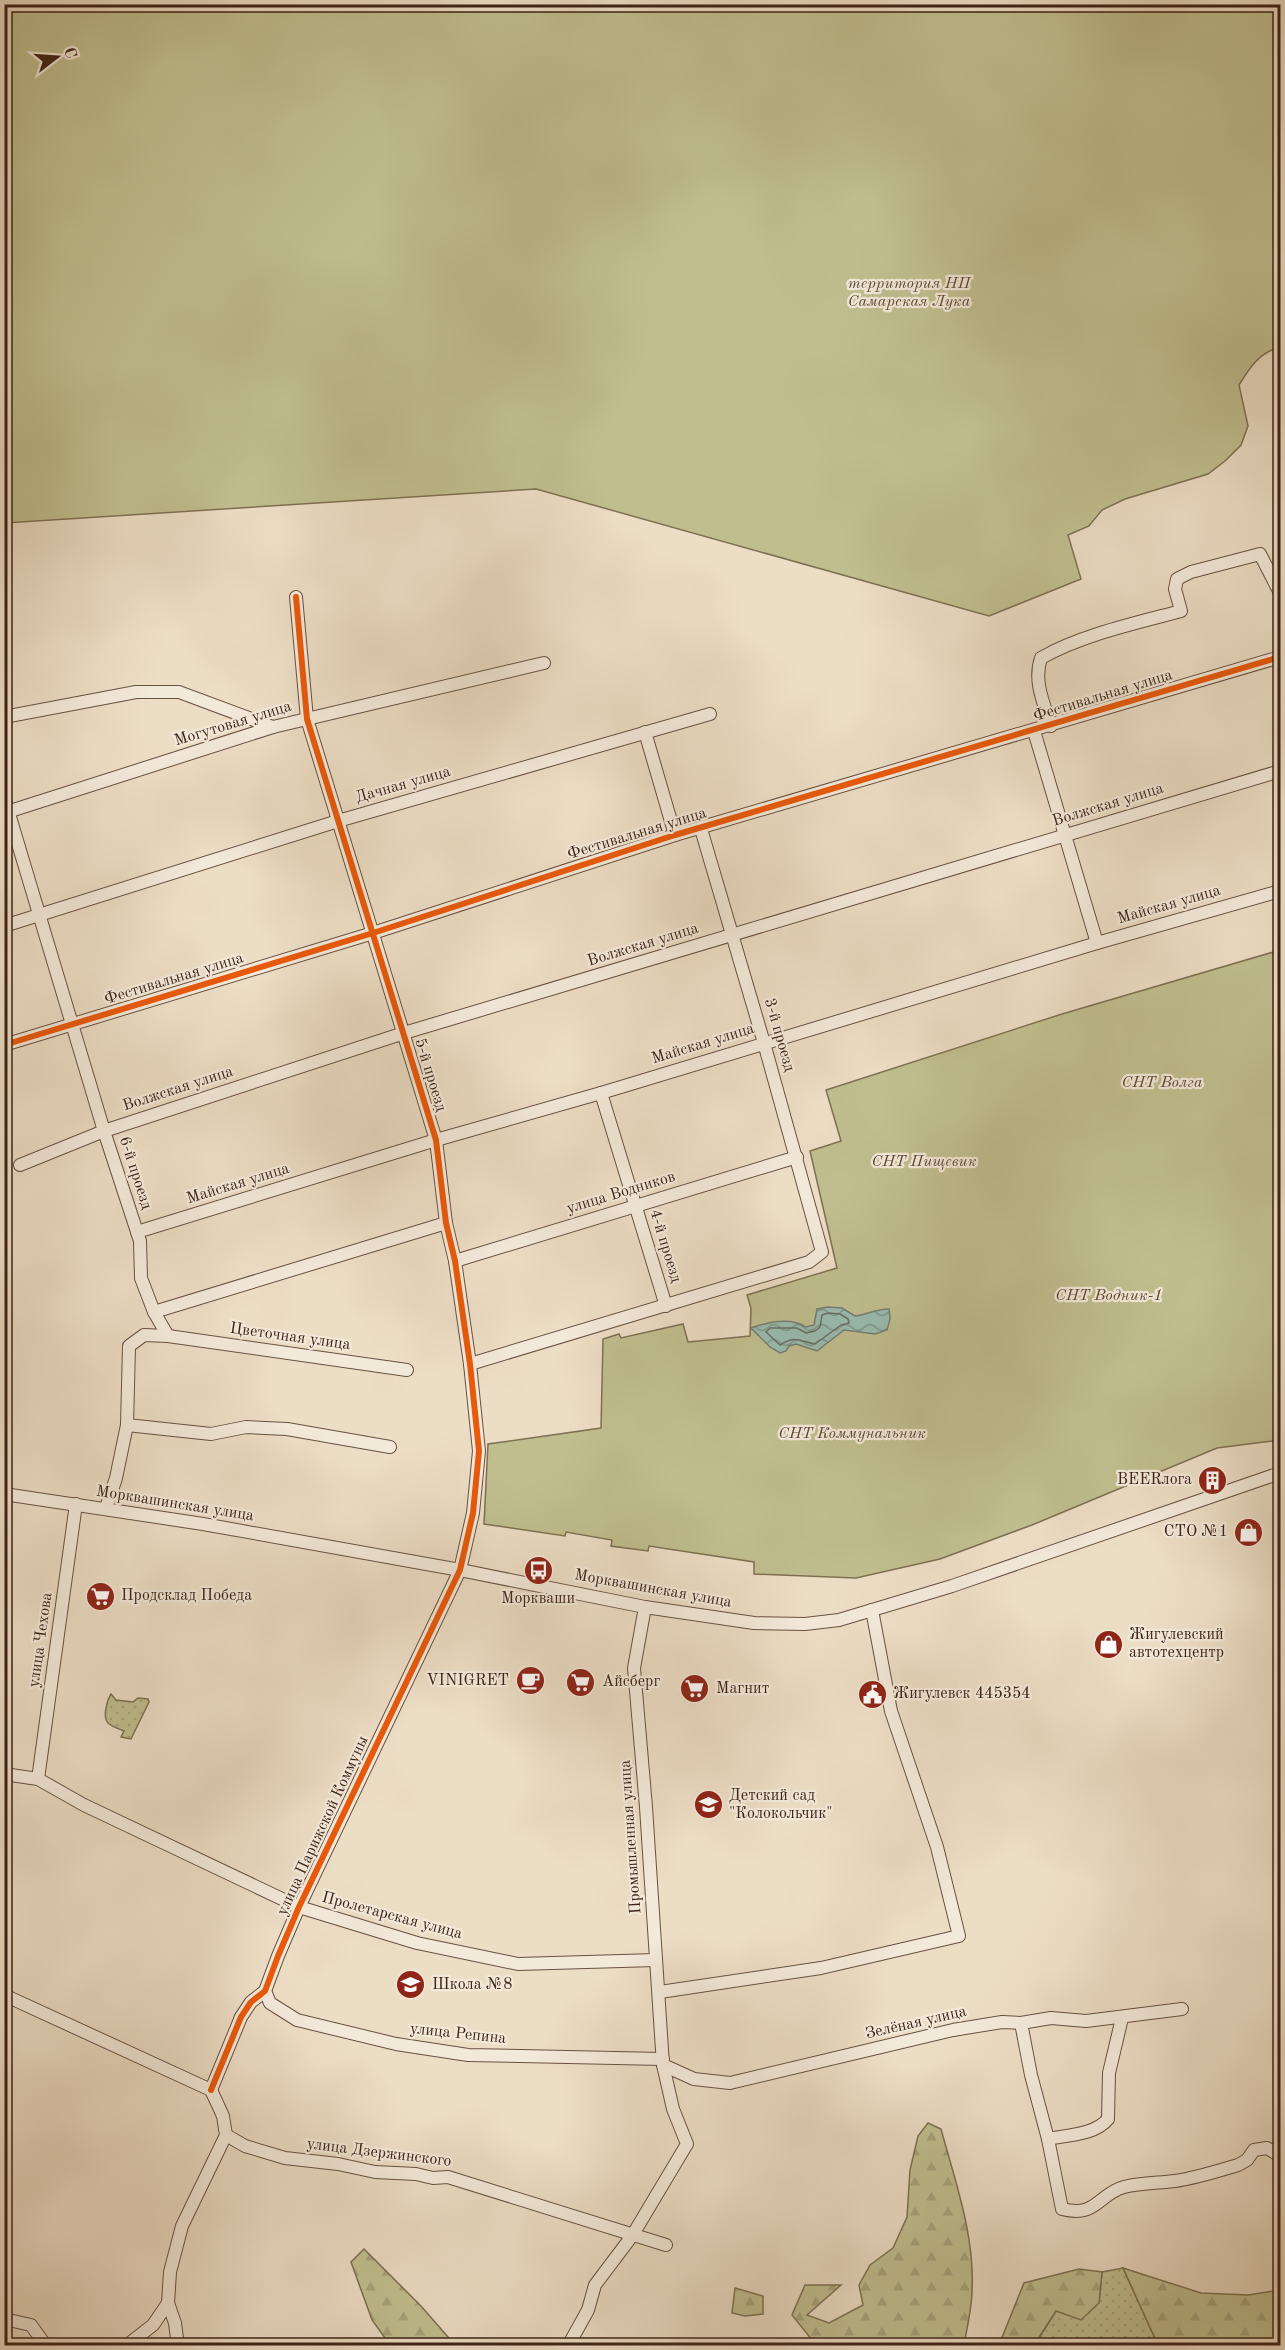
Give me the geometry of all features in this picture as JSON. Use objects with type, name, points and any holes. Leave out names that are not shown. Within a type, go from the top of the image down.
[{"type":"street","points":[[1051,726],[1038,684],[1037,669],[1041,658],[1099,635],[1180,611],[1175,589],[1177,579],[1191,572],[1260,554],[1281,593]]},
{"type":"street","name":"5-й проезд","points":[[296,597],[307,719],[436,1140],[446,1223],[455,1261],[470,1364],[479,1451],[473,1513],[460,1570]]},
{"type":"street","name":"Фестивальная улица","points":[[4,1045],[373,933],[675,835],[1281,657]]},
{"type":"street","name":"Могутовая улица","points":[[7,813],[273,727],[544,663]]},
{"type":"street","points":[[4,717],[136,692],[179,692],[273,727]]},
{"type":"street","name":"Дачная улица","points":[[4,926],[338,821],[710,714]]},
{"type":"street","points":[[1034,731],[1097,943]]},
{"type":"street","points":[[645,732],[675,835]]},
{"type":"street","name":"Волжская улица","points":[[20,1165],[104,1131],[404,1033],[1281,771]]},
{"type":"street","name":"6-й проезд","points":[[4,797],[104,1131],[140,1241],[141,1278],[154,1312],[168,1336]]},
{"type":"street","name":"3-й проезд","points":[[666,1306],[809,1262],[822,1252],[797,1158],[701,829]]},
{"type":"street","name":"Майская улица","points":[[137,1232],[436,1140],[601,1093],[1097,943],[1281,891]]},
{"type":"street","name":"4-й проезд","points":[[601,1093],[666,1306]]},
{"type":"street","name":"улица Водников","points":[[455,1261],[797,1158]]},
{"type":"street","points":[[154,1312],[446,1223]]},
{"type":"street","points":[[470,1364],[666,1306]]},
{"type":"street","points":[[106,1508],[116,1478],[127,1425],[129,1346],[144,1335],[168,1336]]},
{"type":"street","name":"Цветочная улица","points":[[168,1336],[407,1370]]},
{"type":"street","points":[[127,1425],[211,1434],[246,1427],[287,1429],[390,1447]]},
{"type":"street","name":"Морквашинская улица","points":[[4,1494],[106,1508],[460,1570],[645,1607],[754,1623],[805,1624],[839,1620],[952,1586],[1281,1473]]},
{"type":"street","name":"улица Чехова","points":[[38,1779],[76,1504]]},
{"type":"street","name":"улица Парижской Коммуны","points":[[211,2090],[241,2017],[251,2002],[265,1992],[299,1907],[460,1570]]},
{"type":"street","name":"Промышленная улица","points":[[567,2346],[588,2310],[595,2285],[632,2236],[687,2144],[674,2109],[663,2062],[660,1992],[634,1668],[645,1607]]},
{"type":"street","points":[[660,1992],[821,1968],[959,1936],[937,1847],[891,1711],[872,1610]]},
{"type":"street","name":"Пролетарская улица","points":[[4,1774],[38,1779],[84,1804],[299,1907],[417,1943],[518,1964],[656,1960]]},
{"type":"street","name":"улица Репина","points":[[265,1992],[270,2003],[297,2020],[396,2044],[468,2055],[663,2062]]},
{"type":"street","points":[[4,1995],[211,2090],[222,2116],[226,2135],[182,2226],[170,2272],[168,2303],[175,2324],[178,2346]]},
{"type":"street","name":"Зелёная улица","points":[[663,2062],[694,2079],[730,2083],[953,2030],[1002,2022],[1021,2023],[1051,2018],[1086,2021],[1182,2009]]},
{"type":"street","points":[[1048,2139],[1091,2130],[1103,2125],[1108,2119],[1109,2073],[1122,2018]]},
{"type":"street","points":[[1021,2023],[1062,2209],[1087,2210],[1123,2187],[1178,2180],[1238,2165],[1247,2160],[1254,2150],[1267,2148],[1281,2156]]},
{"type":"street","name":"улица Дзержинского","points":[[226,2135],[245,2146],[285,2158],[338,2164],[375,2172],[416,2174],[433,2178],[448,2177],[666,2245]]},
{"type":"street","points":[[126,2346],[153,2325],[168,2303]]},
{"type":"street","points":[[4,2319],[32,2325],[45,2343],[57,2346]]},
{"type":"green space","name":"территория НП Самарская Лука","points":[[4,5],[1280,5],[1280,347],[1266,353],[1256,362],[1239,385],[1248,426],[1241,445],[1225,461],[1208,474],[1125,499],[1102,510],[1089,526],[1068,535],[1081,579],[989,616],[536,489],[5,523]]},
{"type":"green space","points":[[1280,950],[1280,1440],[1217,1448],[1032,1525],[940,1559],[856,1578],[754,1574],[754,1562],[649,1546],[648,1551],[611,1546],[612,1540],[566,1532],[565,1536],[484,1524],[488,1444],[601,1428],[603,1339],[619,1334],[621,1338],[683,1324],[688,1342],[750,1336],[751,1308],[747,1295],[837,1268],[810,1151],[841,1141],[826,1090],[1062,1014]]},
{"type":"green space","points":[[111,1694],[116,1700],[133,1702],[138,1698],[148,1699],[149,1702],[131,1739],[121,1737],[124,1731],[111,1726],[107,1721],[105,1714]]},
{"type":"green space","points":[[928,2123],[941,2129],[967,2229],[972,2290],[964,2345],[816,2345],[792,2315],[805,2285],[841,2285],[807,2315],[829,2323],[863,2305],[859,2285],[870,2265],[893,2248],[907,2217],[910,2170],[918,2136]]},
{"type":"green space","points":[[364,2249],[421,2306],[455,2345],[390,2345],[372,2320],[351,2262]]},
{"type":"green space","points":[[1123,2268],[1158,2345],[1034,2346],[1056,2311],[1099,2303],[1102,2272]]},
{"type":"green space","points":[[1123,2268],[1201,2293],[1248,2295],[1280,2290],[1280,2345],[1158,2345]]},
{"type":"green space","points":[[1079,2269],[1102,2272],[1099,2303],[1081,2320],[1056,2311],[1034,2345],[999,2345],[1024,2283]]},
{"type":"green space","points":[[735,2288],[763,2296],[763,2314],[745,2316],[732,2313]]},
{"type":"water","points":[[842,1308],[855,1316],[889,1309],[890,1319],[887,1330],[875,1334],[844,1330],[817,1351],[796,1344],[780,1353],[770,1347],[751,1328],[786,1321],[806,1327],[814,1325],[817,1309]]},
{"type":"cycle path","points":[[211,2090],[241,2017],[251,2002],[265,1991],[299,1907],[460,1570],[473,1513],[479,1451],[470,1364],[455,1261],[446,1223],[436,1140],[307,719],[296,597]]},
{"type":"cycle path","points":[[4,1045],[373,933],[675,835],[1280,657]]},
{"type":"place","name":"BEERлога","points":[[1213,1480]]},
{"type":"place","name":"СТО №1","points":[[1249,1532]]},
{"type":"place","name":"Моркваши","points":[[538,1571]]},
{"type":"place","name":"Продсклад Победа","points":[[100,1596]]},
{"type":"place","name":"Жигулевский автотехцентр","points":[[1108,1644]]},
{"type":"place","name":"VINIGRET","points":[[530,1681]]},
{"type":"place","name":"Айсберг","points":[[581,1682]]},
{"type":"place","name":"Магнит","points":[[695,1689]]},
{"type":"place","name":"Жигулевск 445354","points":[[872,1694]]},
{"type":"place","name":"Детский сад \"Колокольчик\"","points":[[708,1805]]},
{"type":"place","name":"Школа №8","points":[[411,1985]]},
{"type":"park label","name":"СНТ Волга","points":[[1162,1083]]},
{"type":"park label","name":"СНТ Пищевик","points":[[924,1162]]},
{"type":"park label","name":"СНТ Водник-1","points":[[1109,1296]]},
{"type":"park label","name":"СНТ Коммунальник","points":[[852,1434]]}]
